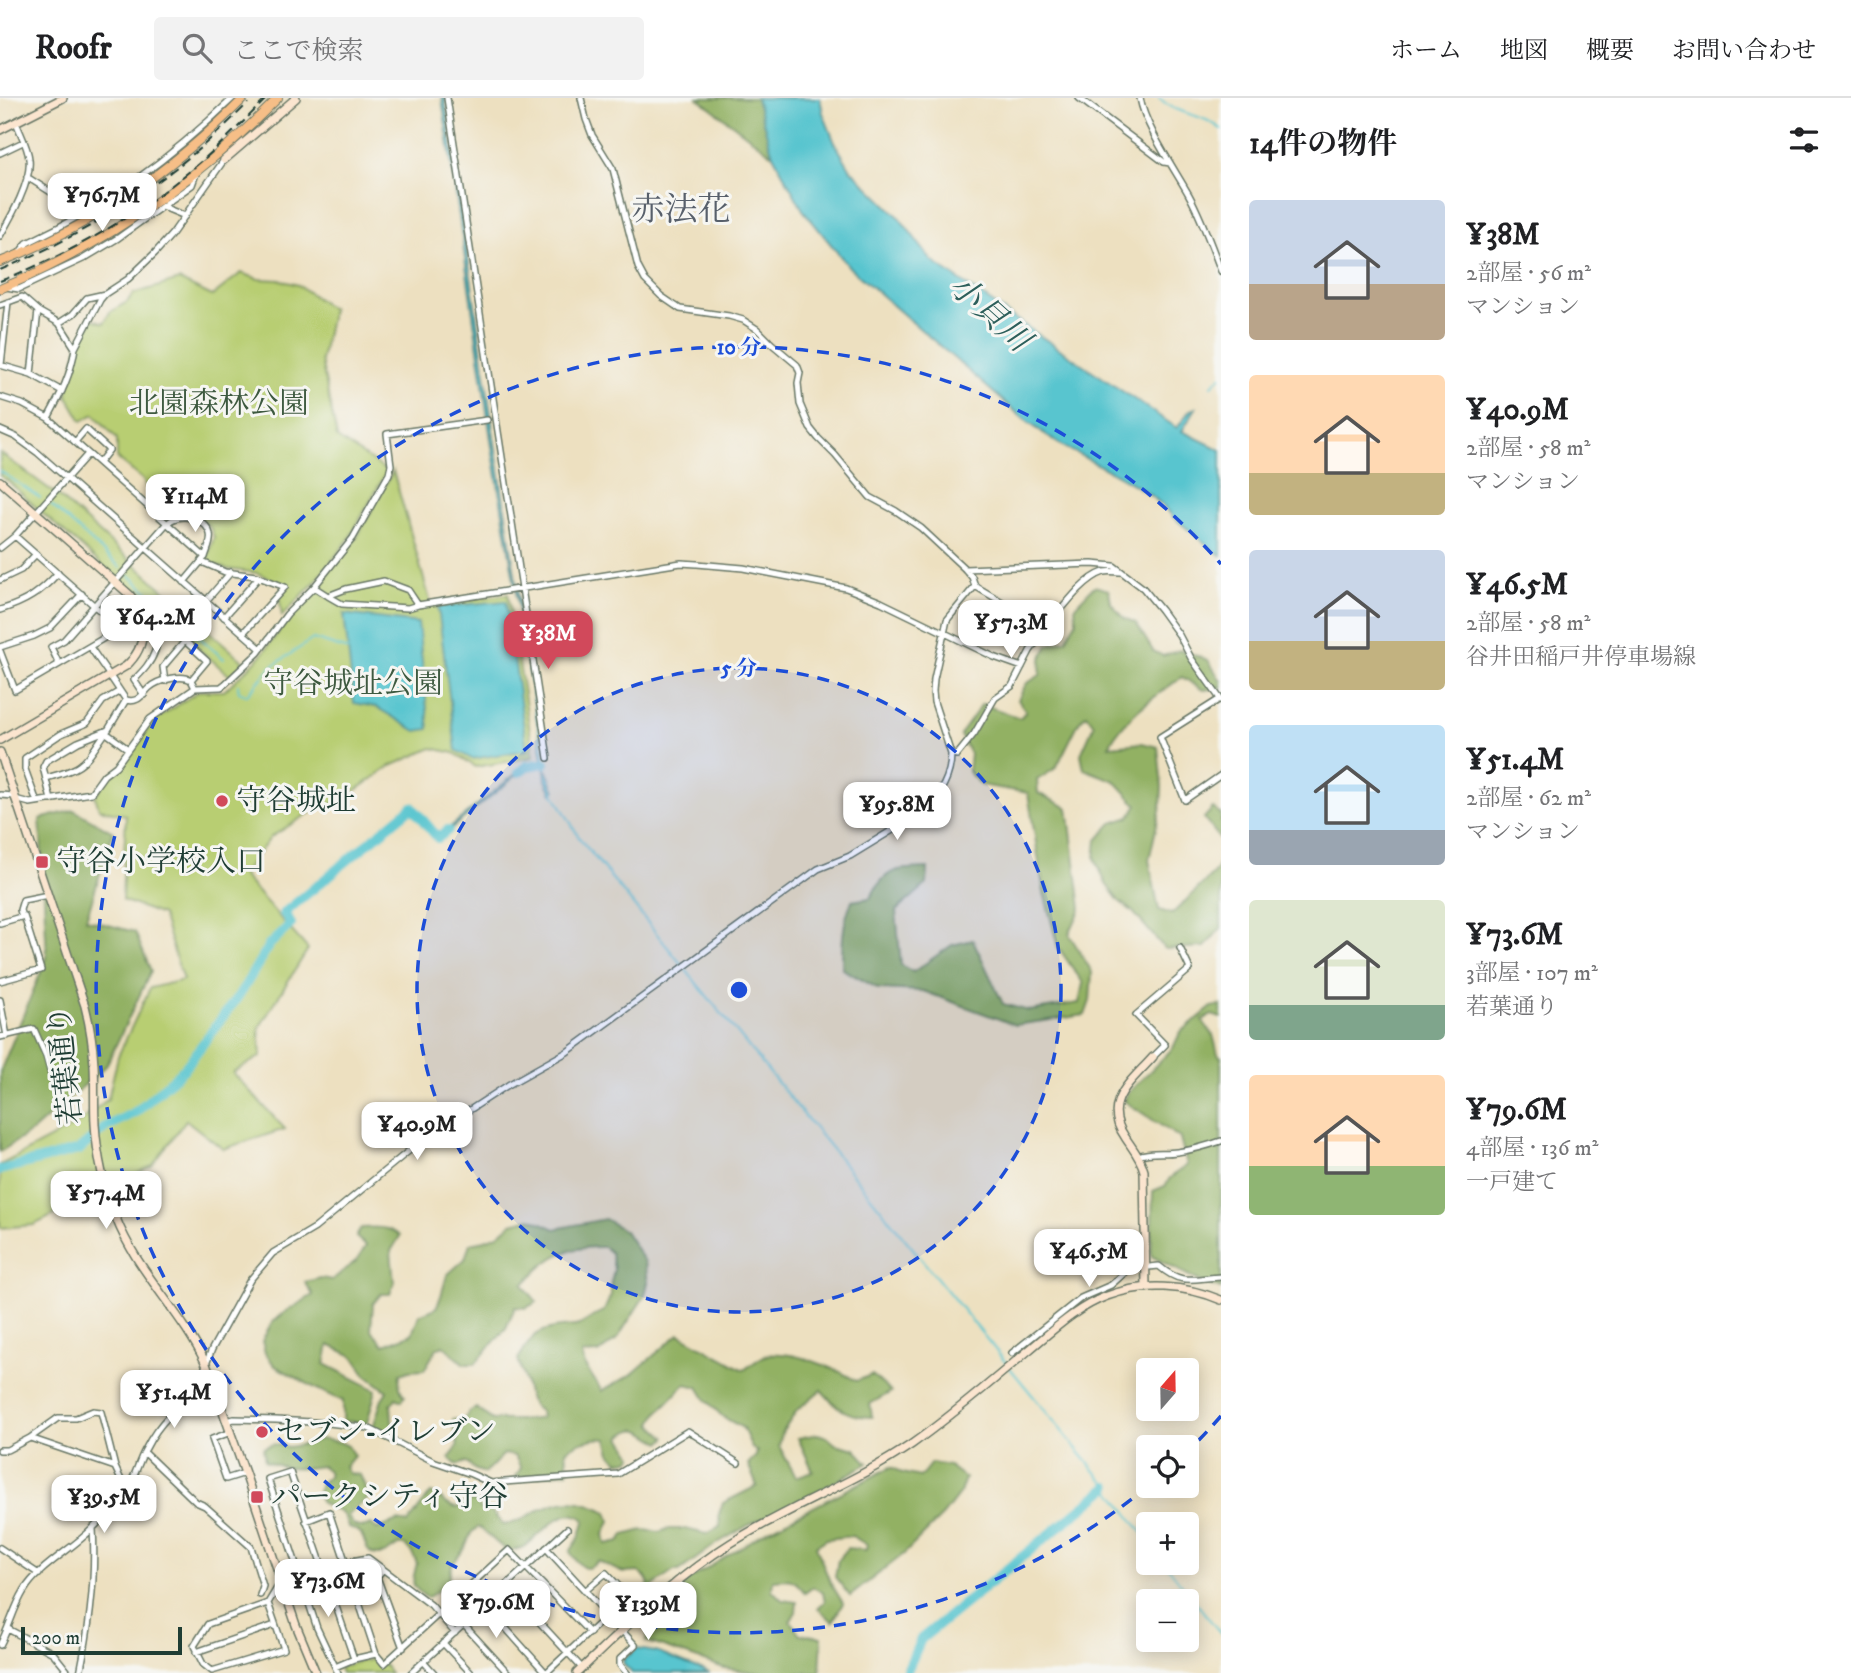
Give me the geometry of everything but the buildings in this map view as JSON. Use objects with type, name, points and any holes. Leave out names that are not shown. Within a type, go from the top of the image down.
[{"type":"main road","points":[[0,262],[84,223],[134,191],[182,156],[242,98]]},
{"type":"main road","points":[[3,288],[35,275],[99,241],[165,197],[239,137],[278,98]]},
{"type":"street","points":[[0,130],[62,98]]},
{"type":"street","points":[[19,255],[27,243],[85,214],[138,180],[233,98]]},
{"type":"street","points":[[48,418],[72,369],[75,348],[105,294],[128,279],[149,260],[172,234],[224,160],[296,98]]},
{"type":"street","points":[[447,98],[548,758]]},
{"type":"street","points":[[582,98],[592,135],[613,169],[638,267],[645,280],[661,296],[680,309],[736,317],[757,329],[797,365],[800,373],[800,404],[810,428],[870,497],[912,521],[965,569],[975,586],[1046,628]]},
{"type":"street","points":[[1079,98],[1164,162],[1170,163]]},
{"type":"street","points":[[1140,98],[1146,119],[1204,228],[1221,271]]},
{"type":"street","points":[[215,115],[225,117]]},
{"type":"street","points":[[0,236],[27,177],[29,159],[16,122]]},
{"type":"street","points":[[0,153],[23,142]]},
{"type":"street","points":[[3,288],[19,289],[118,238],[192,185],[196,174]]},
{"type":"street","points":[[27,177],[85,214]]},
{"type":"street","points":[[164,206],[185,216]]},
{"type":"street","points":[[59,323],[73,314],[87,298],[105,294]]},
{"type":"street","points":[[0,305],[22,297],[38,311],[59,323],[75,348]]},
{"type":"street","points":[[8,302],[1,365],[31,374],[62,391]]},
{"type":"street","points":[[31,374],[38,311]]},
{"type":"street","points":[[0,397],[22,404],[48,418],[204,559],[225,572],[259,577],[285,587],[243,633]]},
{"type":"street","points":[[0,794],[30,803],[90,793],[104,775],[116,766],[150,719],[195,688],[220,687],[261,649],[287,614],[314,587],[353,538],[389,474],[391,465],[387,434],[487,420]]},
{"type":"street","points":[[75,442],[86,429],[110,450],[99,463]]},
{"type":"street","points":[[0,430],[32,447],[261,649]]},
{"type":"street","points":[[0,548],[15,536],[88,454]]},
{"type":"street","points":[[0,481],[136,602],[141,612],[144,633],[139,650],[131,661],[0,740]]},
{"type":"street","points":[[59,664],[51,647],[64,640],[172,518],[190,518],[207,528],[211,537],[204,559],[184,582]]},
{"type":"street","points":[[15,536],[82,594],[106,616],[104,638],[15,690],[0,649],[50,628],[82,594]]},
{"type":"street","points":[[0,580],[21,570],[36,554]]},
{"type":"street","points":[[314,587],[342,604],[408,608],[681,563],[743,568],[846,588],[881,601],[994,657],[1022,667]]},
{"type":"street","points":[[965,569],[1092,564],[1114,566],[1143,588],[1179,635],[1191,658],[1221,700],[1160,737],[1185,800],[1221,775]]},
{"type":"street","points":[[206,601],[231,572]]},
{"type":"street","points":[[951,754],[957,755],[974,734],[995,698],[1012,686],[1030,651],[1071,598],[1103,573],[1123,572]]},
{"type":"street","points":[[0,610],[35,595],[58,573]]},
{"type":"street","points":[[224,617],[259,577]]},
{"type":"street","points":[[328,596],[346,589],[384,581],[405,588],[418,605]]},
{"type":"street","points":[[197,1397],[212,1349],[250,1280],[272,1253],[315,1228],[416,1146],[508,1085],[567,1052],[818,869],[850,856],[922,812],[936,798],[950,770],[951,754],[933,691],[943,632],[947,620],[975,586]]},
{"type":"street","points":[[144,695],[134,680],[154,654],[159,628],[164,622],[207,661],[191,680]]},
{"type":"street","points":[[165,681],[163,667],[186,641]]},
{"type":"street","points":[[89,647],[126,700],[135,701],[151,686],[179,677],[191,680],[195,688]]},
{"type":"street","points":[[0,674],[8,672]]},
{"type":"street","points":[[37,802],[25,769],[24,758],[61,734],[87,723],[103,701],[120,691]]},
{"type":"street","points":[[46,778],[70,772],[83,765],[126,700]]},
{"type":"street","points":[[105,732],[128,749]]},
{"type":"street","points":[[51,800],[43,766],[46,761],[78,742],[105,732]]},
{"type":"street","name":"若葉通り","points":[[0,752],[81,992],[94,1062],[95,1123],[108,1197],[137,1259],[186,1328],[206,1364],[282,1584],[316,1673]]},
{"type":"street","points":[[0,981],[41,970],[20,909],[23,900],[48,895]]},
{"type":"street","points":[[0,923],[22,917]]},
{"type":"street","points":[[1146,1287],[1145,1175],[1143,1165],[1117,1122],[1115,1110],[1124,1089],[1166,1045],[1136,1015],[1190,969],[1180,948]]},
{"type":"street","points":[[0,1000],[3,1036],[34,1029],[47,1056],[54,1086]]},
{"type":"street","points":[[1111,1093],[1118,1100]]},
{"type":"street","points":[[1138,1156],[1146,1153],[1179,1152],[1221,1141]]},
{"type":"street","points":[[1012,1353],[1081,1298],[1111,1285],[1129,1269],[1159,1266],[1171,1276],[1184,1280],[1221,1277]]},
{"type":"street","points":[[506,1586],[582,1671],[648,1606],[711,1556],[754,1529],[880,1465],[912,1444],[1078,1311],[1120,1292],[1146,1287],[1184,1289],[1221,1300]]},
{"type":"street","points":[[0,1645],[24,1591],[39,1574],[93,1528],[126,1491],[144,1452],[166,1419],[180,1406],[197,1397],[221,1404]]},
{"type":"street","points":[[0,1450],[7,1450],[30,1438],[58,1418],[76,1418],[93,1411],[101,1412],[115,1467],[126,1491]]},
{"type":"street","points":[[227,1421],[276,1420],[368,1428],[433,1461],[491,1483],[618,1474],[688,1431],[738,1463]]},
{"type":"street","points":[[231,1432],[212,1439],[226,1479],[245,1473]]},
{"type":"street","points":[[30,1438],[115,1467]]},
{"type":"street","points":[[144,1452],[196,1502],[205,1506],[251,1547],[263,1586],[260,1595]]},
{"type":"street","points":[[354,1660],[290,1472],[268,1479],[317,1628],[337,1670],[354,1660],[376,1654]]},
{"type":"street","points":[[306,1521],[329,1512],[376,1654],[384,1664],[509,1550],[590,1633]]},
{"type":"street","points":[[80,1673],[90,1626],[95,1556],[93,1528]]},
{"type":"street","points":[[411,1673],[567,1529]]},
{"type":"street","points":[[0,1548],[39,1574]]},
{"type":"street","points":[[546,1548],[635,1645],[620,1659],[620,1665],[627,1673]]},
{"type":"street","points":[[268,1603],[284,1649],[212,1671],[204,1664],[194,1646],[208,1624],[268,1603],[282,1584],[346,1562],[368,1558],[431,1605],[455,1633]]},
{"type":"street","points":[[383,1569],[377,1577],[403,1648]]},
{"type":"street","points":[[485,1605],[546,1673],[628,1596],[606,1573],[585,1591]]},
{"type":"street","points":[[648,1606],[661,1613],[684,1588],[677,1581]]},
{"type":"street","points":[[196,1652],[275,1625]]},
{"type":"street","points":[[464,1625],[508,1673]]},
{"type":"street","points":[[8,1629],[53,1653],[69,1673]]},
{"type":"street","points":[[443,1643],[471,1673]]},
{"type":"street","points":[[424,1662],[434,1673]]},
{"type":"green space","points":[[698,98],[756,98],[773,155]]},
{"type":"green space","name":"北園森林公園","points":[[241,273],[259,279],[280,280],[298,285],[332,309],[321,360],[337,438],[387,471],[349,539],[315,582],[282,616],[279,595],[288,586],[257,573],[227,569],[209,562],[207,559],[214,537],[210,527],[190,514],[171,515],[167,519],[157,511],[143,480],[117,458],[117,439],[94,414],[82,421],[67,395],[78,346],[93,319],[104,323],[110,312],[127,302],[133,294],[179,280],[212,296]]},
{"type":"green space","points":[[0,453],[56,494],[244,662],[230,676],[0,476]]},
{"type":"green space","name":"守谷城址公園","points":[[393,471],[431,604],[508,594],[534,757],[476,767],[454,753],[432,748],[391,766],[345,798],[308,814],[271,837],[242,875],[308,949],[259,1028],[261,1056],[233,1073],[285,1129],[223,1149],[186,1120],[152,1166],[34,1225],[0,1228],[0,1165],[76,1125],[108,1099],[118,1056],[150,988],[183,980],[162,915],[122,900],[126,815],[99,809],[95,796],[108,777],[122,767],[151,724],[199,691],[224,691],[260,657],[356,539]]},
{"type":"green space","points":[[1094,586],[1109,590],[1111,603],[1124,618],[1136,623],[1153,651],[1163,656],[1180,650],[1208,660],[1221,681],[1221,688],[1203,690],[1182,677],[1132,716],[1109,746],[1142,743],[1158,747],[1161,806],[1149,860],[1159,910],[1172,914],[1215,872],[1221,860],[1221,928],[1205,947],[1165,949],[1106,884],[1095,858],[1097,840],[1112,823],[1130,817],[1137,805],[1115,781],[1084,769],[1081,754],[1094,725],[1086,714],[1079,722],[1056,768],[1037,780],[1038,793],[1068,808],[1081,908],[1069,934],[1092,972],[1090,1001],[1085,1015],[1015,1025],[923,991],[879,989],[842,969],[844,926],[852,901],[870,898],[882,880],[893,872],[928,868],[927,884],[896,911],[901,965],[913,972],[952,945],[973,940],[1003,1004],[1029,1011],[1079,1003],[1083,983],[1058,947],[1044,893],[1028,793],[981,785],[968,772],[970,754],[960,735],[982,704],[1020,718],[1026,711],[1018,700],[1026,684],[1040,675],[1041,659],[1048,645],[1066,640],[1076,621],[1075,606]]},
{"type":"green space","points":[[1213,808],[1221,815],[1221,840],[1204,818]]},
{"type":"green space","points":[[74,810],[113,832],[86,919],[135,932],[151,971],[106,1066],[34,1130],[0,1152],[0,1072],[47,957],[40,819]]},
{"type":"green space","points":[[1221,1005],[1221,1018],[1212,1015],[1202,1020],[1213,1035],[1221,1057],[1221,1289],[1199,1281],[1151,1256],[1153,1191],[1165,1186],[1170,1178],[1187,1165],[1180,1138],[1124,1101],[1128,1093],[1173,1048],[1180,1033],[1212,1007]]},
{"type":"green space","points":[[531,1218],[555,1229],[605,1219],[625,1231],[645,1262],[648,1282],[645,1295],[617,1339],[599,1353],[582,1354],[585,1366],[602,1391],[631,1375],[679,1334],[744,1370],[764,1356],[777,1354],[813,1361],[856,1381],[872,1375],[891,1392],[870,1404],[872,1417],[843,1410],[821,1390],[798,1409],[782,1433],[779,1446],[796,1477],[813,1471],[798,1438],[818,1434],[835,1444],[855,1449],[868,1463],[716,1544],[653,1586],[650,1597],[645,1602],[644,1594],[649,1584],[639,1572],[623,1573],[598,1561],[585,1568],[576,1561],[570,1552],[579,1538],[585,1520],[574,1515],[564,1516],[524,1546],[514,1550],[504,1548],[478,1527],[471,1533],[465,1548],[452,1565],[450,1582],[427,1598],[413,1583],[417,1563],[411,1551],[400,1545],[380,1555],[370,1553],[360,1533],[348,1527],[341,1512],[320,1502],[319,1487],[329,1477],[328,1471],[322,1466],[293,1468],[265,1461],[263,1448],[273,1444],[288,1447],[321,1439],[348,1446],[354,1456],[345,1467],[348,1473],[360,1475],[368,1498],[348,1515],[356,1526],[371,1524],[377,1529],[398,1521],[408,1523],[431,1493],[457,1508],[467,1501],[478,1502],[480,1509],[491,1511],[504,1525],[565,1501],[589,1504],[607,1512],[610,1521],[604,1534],[606,1544],[620,1541],[624,1535],[643,1530],[660,1532],[667,1529],[685,1529],[707,1534],[720,1527],[719,1514],[723,1503],[757,1486],[748,1464],[757,1451],[752,1448],[743,1428],[723,1417],[706,1400],[698,1387],[685,1384],[658,1412],[652,1423],[666,1438],[662,1442],[638,1430],[627,1432],[621,1437],[633,1456],[629,1460],[618,1462],[611,1453],[607,1439],[585,1441],[566,1451],[568,1472],[520,1478],[516,1476],[521,1468],[515,1456],[504,1454],[485,1473],[466,1462],[457,1465],[449,1458],[457,1447],[453,1419],[463,1421],[469,1412],[476,1408],[492,1420],[541,1418],[540,1411],[529,1398],[518,1359],[539,1333],[579,1325],[604,1311],[611,1295],[614,1269],[611,1253],[604,1247],[568,1251],[541,1267],[523,1285],[537,1302],[526,1308],[515,1307],[506,1328],[475,1364],[464,1364],[443,1345],[437,1348],[424,1370],[400,1374],[400,1388],[405,1396],[402,1401],[396,1398],[391,1405],[393,1432],[384,1435],[373,1427],[387,1391],[366,1375],[353,1356],[329,1345],[325,1364],[376,1390],[367,1423],[343,1421],[343,1401],[275,1366],[265,1353],[262,1341],[272,1323],[313,1295],[305,1282],[321,1278],[332,1280],[357,1260],[366,1246],[356,1237],[361,1228],[387,1229],[400,1236],[391,1251],[394,1283],[390,1294],[381,1294],[373,1304],[371,1330],[384,1345],[412,1334],[419,1315],[436,1308],[447,1275],[465,1259],[470,1243],[498,1235],[512,1223]]},
{"type":"green space","points":[[931,1463],[949,1466],[965,1478],[960,1493],[943,1515],[905,1553],[850,1596],[835,1577],[838,1560],[847,1548],[866,1550],[867,1545],[852,1536],[827,1539],[816,1546],[830,1582],[843,1603],[833,1622],[818,1608],[825,1601],[823,1593],[813,1587],[805,1593],[792,1580],[773,1580],[772,1590],[782,1600],[797,1602],[796,1612],[790,1621],[800,1634],[822,1637],[820,1673],[759,1673],[724,1668],[646,1641],[649,1629],[641,1621],[678,1587],[765,1532],[891,1467],[920,1477]]},
{"type":"green space","points":[[376,1659],[390,1673],[341,1673],[339,1668],[356,1662]]},
{"type":"water","points":[[442,98],[445,98],[544,764],[492,446]]},
{"type":"water","name":"小貝川","points":[[756,98],[820,98],[835,143],[851,170],[898,216],[932,261],[1177,428],[1190,410],[1196,408],[1182,431],[1221,450],[1221,556],[1135,485],[1056,442],[1024,419],[850,268],[803,210],[773,155]]},
{"type":"water","points":[[506,601],[527,750],[472,759],[456,750],[438,607]]},
{"type":"water","points":[[344,614],[418,623],[429,729],[416,731],[376,707],[354,703]]},
{"type":"water","points":[[544,764],[555,791],[552,793],[546,781]]},
{"type":"water","points":[[544,764],[527,767],[437,840],[525,766]]},
{"type":"water","points":[[637,1649],[656,1652],[710,1673],[632,1673],[623,1660]]},
{"type":"waterway","points":[[1159,98],[1166,104],[1221,129]]},
{"type":"waterway","points":[[1211,386],[1221,376]]},
{"type":"waterway","points":[[0,471],[40,498]]},
{"type":"waterway","points":[[51,505],[120,567]]},
{"type":"waterway","points":[[129,575],[224,659]]},
{"type":"waterway","points":[[238,685],[239,692],[247,695],[271,667],[313,639],[348,650]]},
{"type":"waterway","points":[[525,642],[546,768]]},
{"type":"waterway","points":[[519,772],[527,766],[545,763]]},
{"type":"waterway","points":[[552,790],[580,839],[682,965]]},
{"type":"waterway","points":[[0,1170],[79,1150],[106,1127],[137,1111],[184,1069],[242,991],[269,945],[291,924],[284,913],[412,807],[438,838],[448,830]]},
{"type":"waterway","points":[[685,969],[1007,1364]]},
{"type":"waterway","points":[[1010,1368],[1136,1524]]},
{"type":"waterway","points":[[906,1673],[921,1639],[1108,1487]]},
{"type":"waterway","points":[[1174,1575],[1221,1634]]},
{"type":"railway","points":[[0,281],[48,261],[139,209],[204,159],[267,98]]},
{"type":"railway","points":[[0,270],[68,238],[133,199],[193,154],[248,103]]},
{"type":"place","name":"守谷城址","points":[[222,801]]},
{"type":"place","name":"守谷小学校入口","points":[[42,862]]},
{"type":"place","name":"セブン-イレブン","points":[[262,1432]]},
{"type":"place","name":"パークシティ守谷","points":[[257,1497]]},
{"type":"district","name":"赤法花","points":[[681,210]]}]
